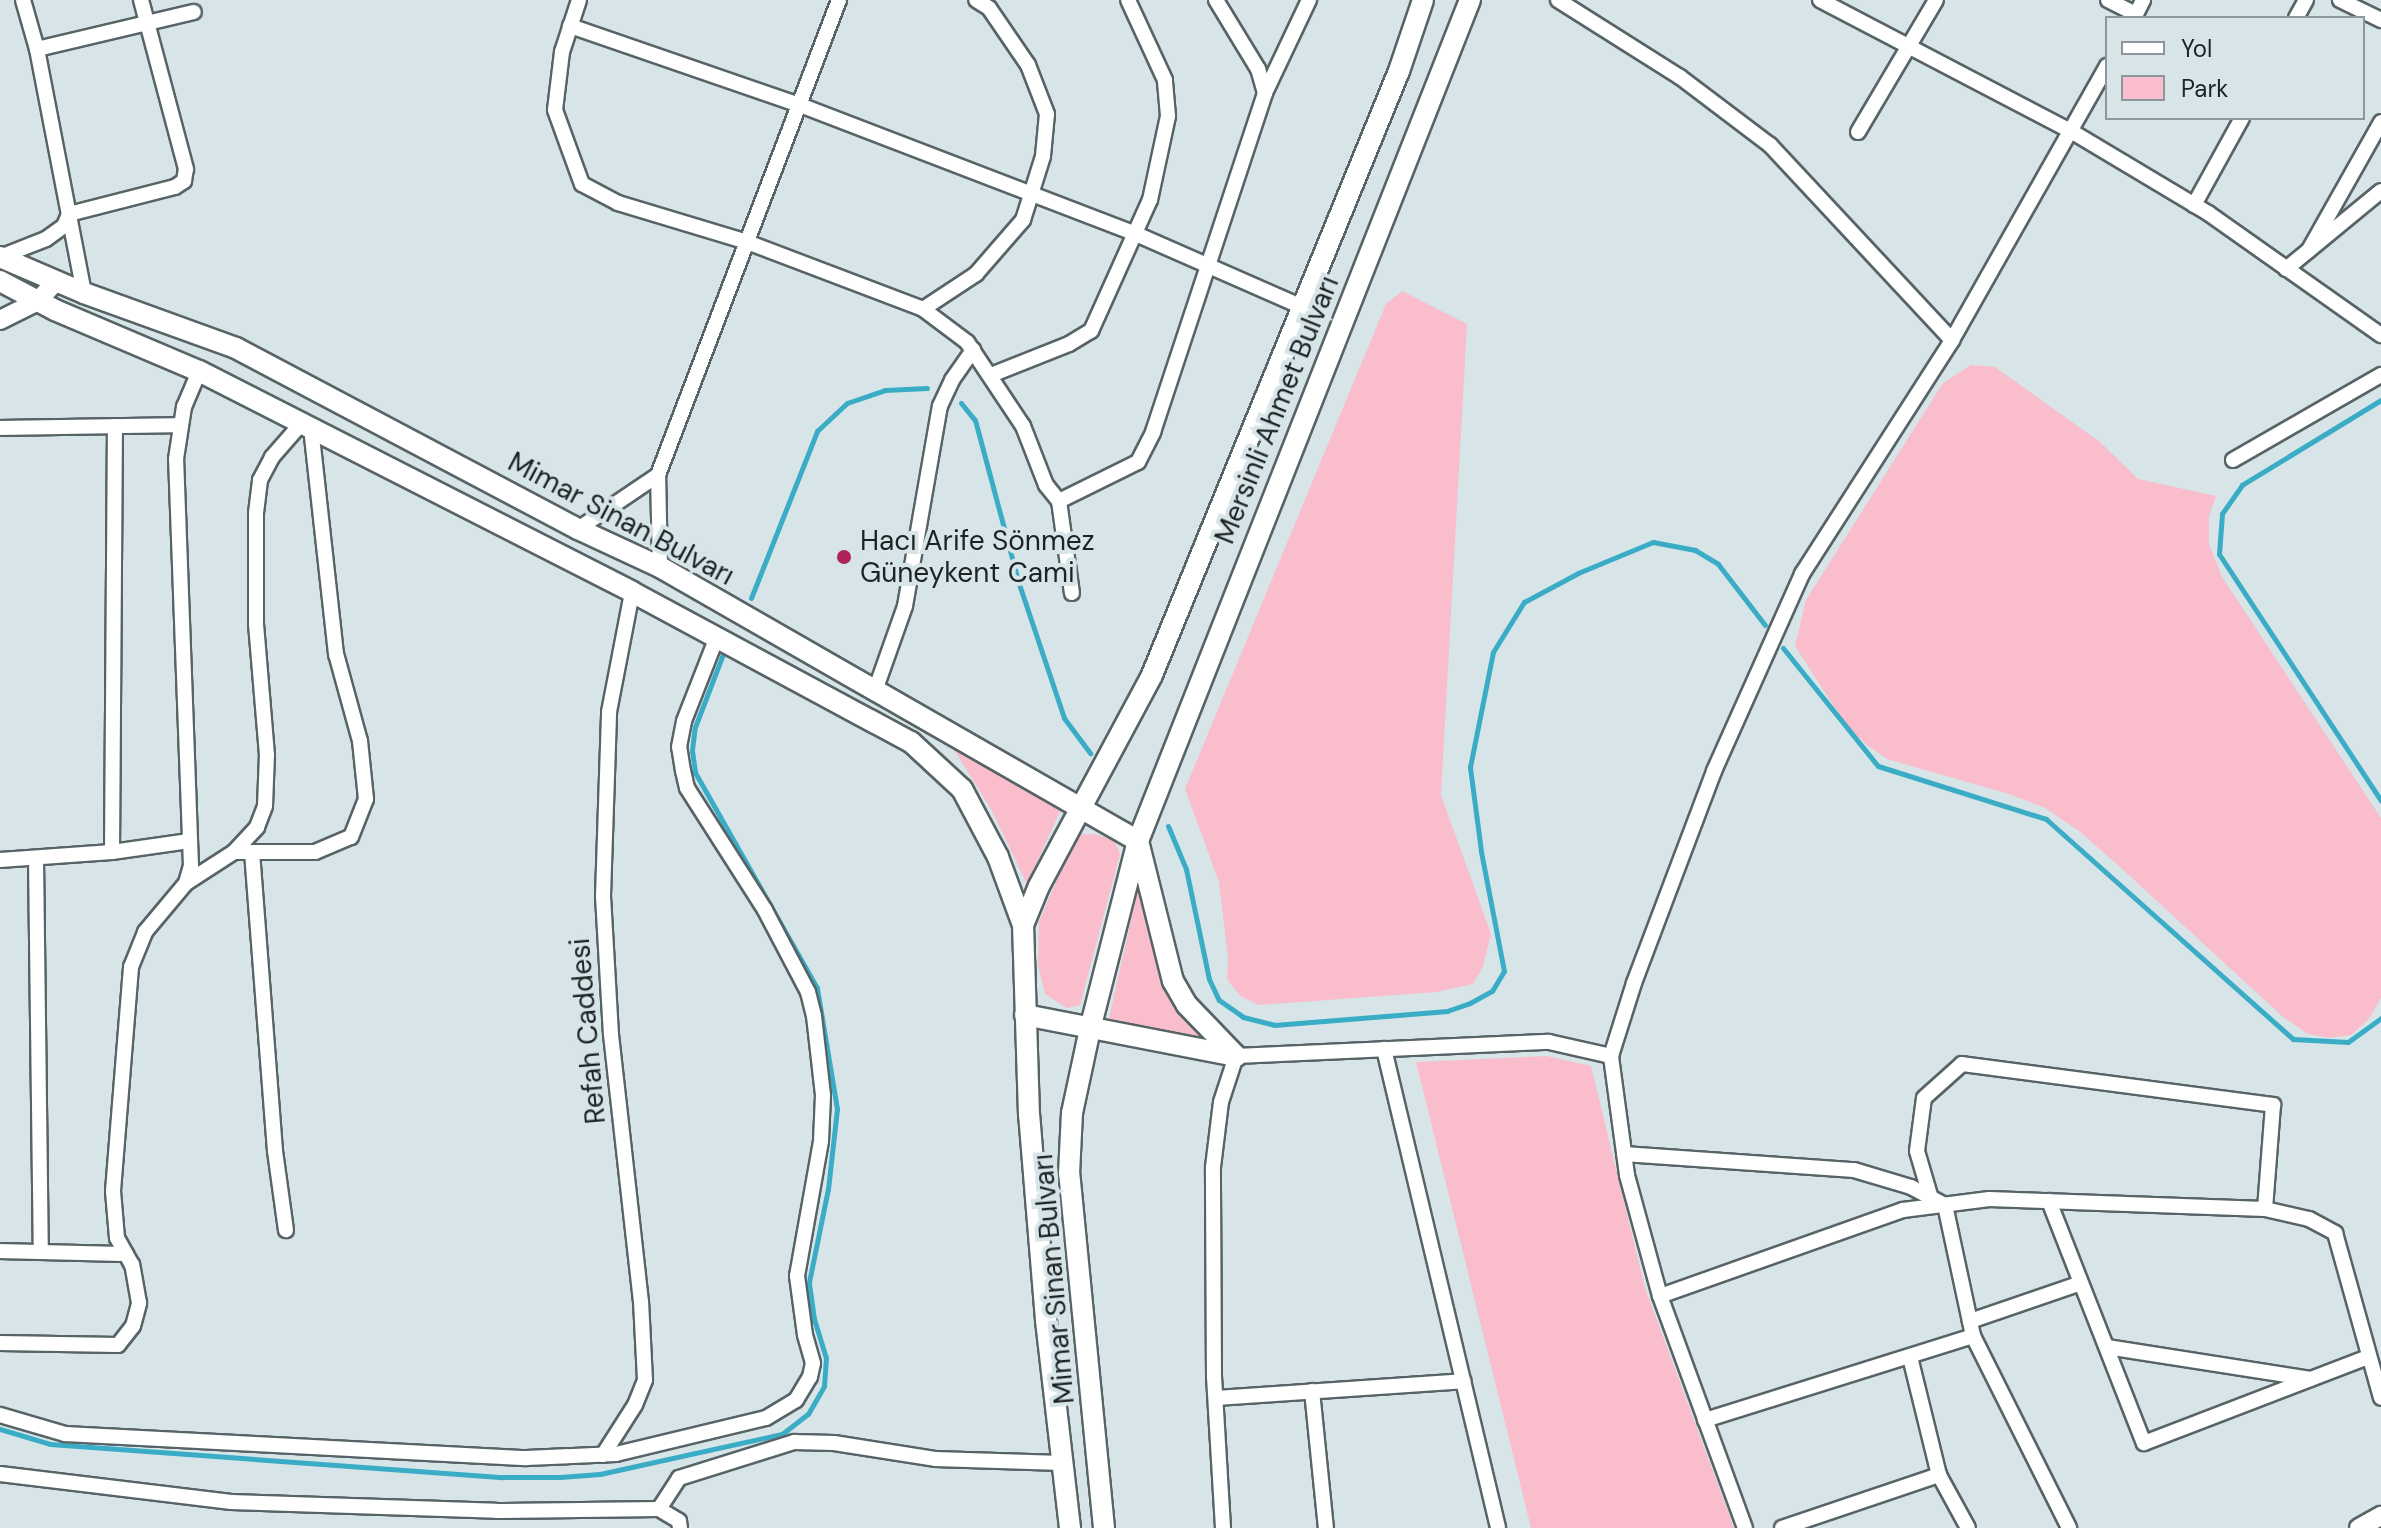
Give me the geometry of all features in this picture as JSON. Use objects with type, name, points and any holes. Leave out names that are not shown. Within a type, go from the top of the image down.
[{"type":"main road","name":"Mersinli Ahmet Bulvarı","points":[[1081,809],[1152,675],[1399,71],[1423,0]]},
{"type":"main road","name":"Mersinli Ahmet Bulvarı","points":[[1138,841],[1470,0]]},
{"type":"main road","name":"Mimar Sinan Bulvarı","points":[[0,256],[84,293],[236,348],[578,529],[660,567],[876,688],[1081,809],[1023,925]]},
{"type":"main road","name":"Mimar Sinan Bulvarı","points":[[0,281],[38,301],[199,371],[632,592],[911,742],[962,789],[998,857],[1023,925],[1029,1115],[1070,1528]]},
{"type":"main road","points":[[1081,809],[1138,841],[1173,981],[1187,1005],[1236,1056]]},
{"type":"main road","name":"Mimar Sinan Bulvarı","points":[[1104,1528],[1069,1174],[1072,1113],[1138,841]]},
{"type":"main road","points":[[1025,1015],[1236,1056]]},
{"type":"street","points":[[23,0],[37,49],[84,293]]},
{"type":"street","points":[[69,214],[175,187],[184,181],[186,169],[141,0]]},
{"type":"street","points":[[579,0],[562,52],[555,110],[582,184],[618,203],[747,242],[923,309],[973,350],[1023,426],[1046,485],[1059,501],[1072,593]]},
{"type":"street","points":[[660,567],[658,475],[839,0]]},
{"type":"street","points":[[923,309],[976,274],[1023,220],[1043,156],[1047,114],[1028,65],[989,8],[976,0]]},
{"type":"street","points":[[991,375],[1069,344],[1091,331],[1150,200],[1168,116],[1165,80],[1128,0]]},
{"type":"street","points":[[1216,0],[1258,69],[1265,93]]},
{"type":"street","points":[[1059,501],[1138,462],[1153,432],[1265,93],[1309,0]]},
{"type":"street","points":[[1558,0],[1680,77],[1770,145],[1952,340]]},
{"type":"street","points":[[1820,0],[2071,131],[2194,205],[2381,335]]},
{"type":"street","points":[[1858,132],[1936,0]]},
{"type":"street","points":[[2108,0],[2138,11]]},
{"type":"street","points":[[2340,0],[2381,20]]},
{"type":"street","points":[[37,49],[194,12]]},
{"type":"street","points":[[570,26],[800,105],[1136,234],[1302,307]]},
{"type":"street","points":[[1745,1528],[1660,1296],[1624,1154],[1611,1056],[1634,983],[1714,771],[1802,574],[1952,340],[2105,70]]},
{"type":"street","points":[[2194,205],[2241,120]]},
{"type":"street","points":[[2309,250],[2381,122]]},
{"type":"street","points":[[2286,269],[2381,191]]},
{"type":"street","points":[[0,256],[46,239],[64,226],[69,214]]},
{"type":"street","points":[[0,320],[38,301],[56,281]]},
{"type":"street","points":[[876,688],[905,606],[940,406],[973,350]]},
{"type":"street","points":[[186,883],[191,866],[176,459],[181,425],[199,371]]},
{"type":"street","points":[[2233,460],[2381,375]]},
{"type":"street","points":[[0,428],[181,425]]},
{"type":"street","points":[[112,852],[115,426]]},
{"type":"street","points":[[0,1343],[118,1345],[133,1326],[139,1303],[132,1265],[117,1238],[113,1191],[131,967],[145,932],[186,883],[234,852],[257,827],[265,806],[267,755],[256,623],[256,513],[260,480],[272,457],[306,426]]},
{"type":"street","points":[[234,852],[315,852],[351,837],[366,799],[360,741],[336,654],[306,426]]},
{"type":"street","points":[[578,529],[658,475]]},
{"type":"street","name":"Refah Caddesi","points":[[603,1455],[635,1405],[645,1380],[641,1302],[611,1035],[603,896],[609,712],[632,592]]},
{"type":"street","points":[[0,1415],[65,1434],[526,1458],[603,1455],[766,1418],[796,1400],[810,1377],[813,1363],[805,1335],[797,1276],[821,1141],[823,1095],[814,1016],[793,959],[687,788],[681,759],[684,721],[717,637]]},
{"type":"street","points":[[0,860],[112,852],[189,841]]},
{"type":"street","points":[[252,852],[275,1151],[286,1230]]},
{"type":"street","points":[[36,858],[41,1252]]},
{"type":"street","points":[[1223,1528],[1216,1398],[1213,1167],[1221,1102],[1236,1056],[1549,1042],[1611,1056]]},
{"type":"street","points":[[1384,1049],[1498,1528]]},
{"type":"street","points":[[2069,1528],[1971,1328],[1936,1203],[1917,1151],[1924,1098],[1962,1064],[2273,1105],[2265,1209]]},
{"type":"street","points":[[1624,1154],[1854,1170],[1911,1187],[1936,1203]]},
{"type":"street","points":[[1660,1296],[1903,1210],[1936,1203],[1989,1199],[2265,1209],[2309,1219],[2335,1233],[2381,1398]]},
{"type":"street","points":[[2049,1201],[2144,1443],[2368,1357]]},
{"type":"street","points":[[0,1251],[126,1254]]},
{"type":"street","points":[[1705,1420],[1910,1357],[2081,1283]]},
{"type":"street","points":[[2107,1347],[2312,1379]]},
{"type":"street","points":[[1910,1357],[1939,1475],[1968,1528]]},
{"type":"street","points":[[1216,1398],[1463,1381]]},
{"type":"street","points":[[1312,1391],[1326,1528]]},
{"type":"street","points":[[659,1509],[679,1478],[794,1442],[834,1443],[935,1459],[1062,1463]]},
{"type":"street","points":[[0,1474],[231,1502],[496,1511],[659,1509],[679,1521],[680,1528]]},
{"type":"street","points":[[1782,1528],[1939,1475]]},
{"type":"street","points":[[2359,1528],[2381,1516]]},
{"type":"green space","points":[[1402,291],[1467,324],[1441,795],[1491,934],[1483,967],[1473,984],[1437,992],[1259,1005],[1240,996],[1227,979],[1228,958],[1219,882],[1185,789],[1386,304]]},
{"type":"green space","points":[[1971,365],[1995,367],[2100,442],[2138,479],[2216,496],[2209,516],[2209,544],[2222,577],[2381,818],[2381,998],[2368,1020],[2351,1035],[2329,1038],[2308,1034],[2283,1017],[2120,867],[2079,831],[2045,808],[2012,795],[1887,759],[1846,725],[1795,646],[1806,600],[1943,383]]},
{"type":"green space","points":[[951,745],[1062,807],[1027,884],[991,809]]},
{"type":"green space","points":[[1094,834],[1115,841],[1120,854],[1080,1005],[1067,1008],[1045,994],[1038,964],[1039,922],[1076,835]]},
{"type":"green space","points":[[1138,889],[1161,985],[1206,1044],[1107,1027]]},
{"type":"green space","points":[[1547,1056],[1591,1066],[1645,1288],[1734,1528],[1531,1528],[1416,1062]]},
{"type":"waterway","points":[[751,598],[817,431],[847,403],[885,390],[927,388]]},
{"type":"waterway","points":[[2381,400],[2242,485],[2222,514],[2219,554],[2381,801]]},
{"type":"waterway","points":[[961,403],[975,420],[1018,581],[1064,718],[1090,753]]},
{"type":"waterway","points":[[1168,826],[1186,869],[1209,979],[1219,1000],[1243,1017],[1274,1025],[1447,1011],[1492,991],[1504,971],[1481,851],[1470,767],[1493,652],[1524,602],[1578,573],[1653,542],[1695,550],[1718,564],[1765,625]]},
{"type":"waterway","points":[[1783,648],[1878,766],[2046,819],[2293,1039],[2348,1042],[2381,1018]]},
{"type":"waterway","points":[[0,1429],[50,1444],[503,1477],[560,1477],[600,1474],[782,1434],[808,1414],[824,1386],[826,1358],[814,1319],[809,1282],[828,1189],[837,1109],[817,988],[695,772],[692,750],[695,727],[723,654]]},
{"type":"place","name":"Hacı Arife Sönmez Güneykent Cami","points":[[844,557]]}]
